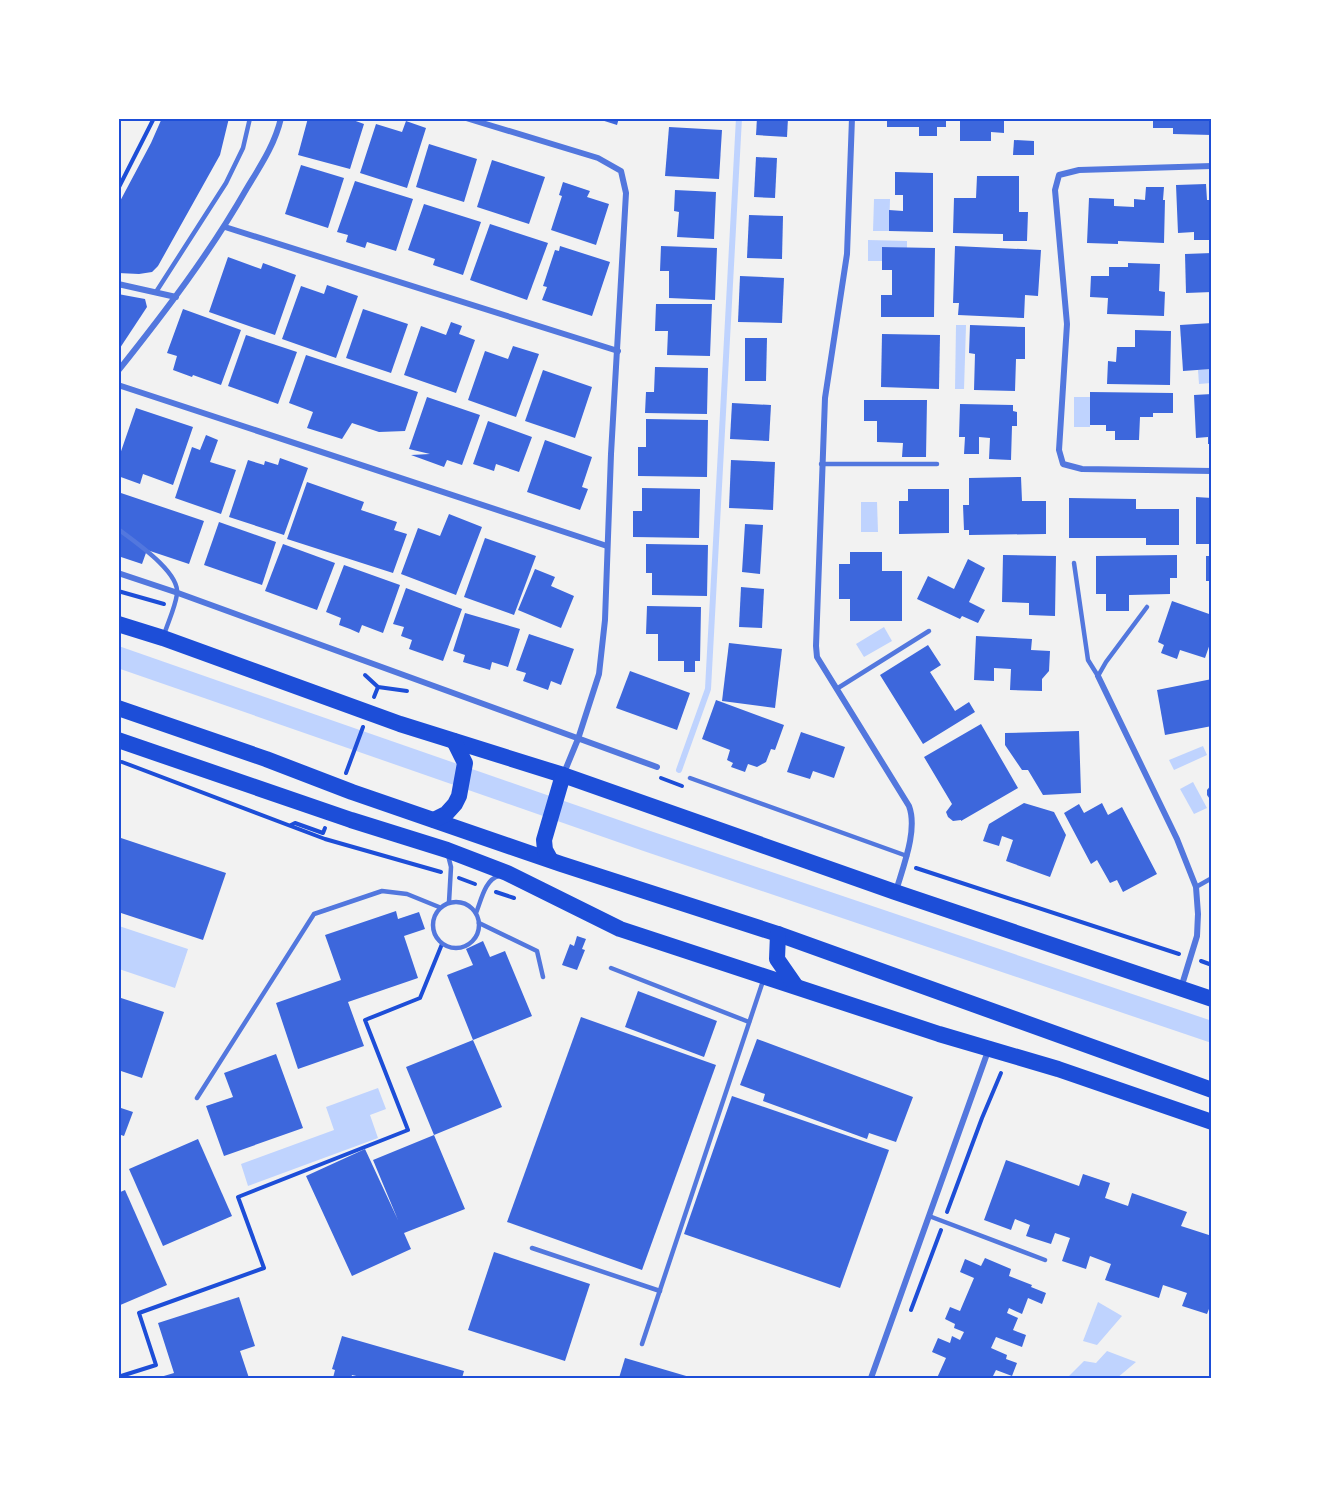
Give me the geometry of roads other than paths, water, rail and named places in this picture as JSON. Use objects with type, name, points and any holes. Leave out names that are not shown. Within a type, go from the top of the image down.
[{"type":"highway","points":[[118,624],[163,638],[371,714],[563,775],[895,892],[1212,999]]},
{"type":"highway","points":[[118,708],[434,820],[778,934],[1212,1090]]},
{"type":"highway","points":[[118,740],[351,820],[447,850],[507,873],[620,929],[939,1034],[1058,1069],[1212,1122]]},
{"type":"highway","points":[[434,820],[446,814],[459,796],[465,763],[454,741]]},
{"type":"highway","points":[[550,859],[545,850],[544,840],[563,775]]},
{"type":"highway","points":[[778,934],[777,959],[795,986]]},
{"type":"street","points":[[118,371],[177,297],[225,227],[276,138],[281,118]]},
{"type":"street","points":[[466,118],[598,159],[621,171],[626,193],[605,620],[599,674],[578,739],[563,775]]},
{"type":"street","points":[[852,118],[847,254],[825,398],[816,646],[817,657],[909,806],[913,817],[907,856],[895,892]]},
{"type":"street","points":[[1212,166],[1079,170],[1059,175],[1055,190],[1067,324],[1059,450],[1063,464],[1082,469],[1212,471]]},
{"type":"street","points":[[225,227],[618,351]]},
{"type":"street","points":[[118,284],[177,297]]},
{"type":"street","points":[[118,385],[607,546]]},
{"type":"street","points":[[118,573],[657,767]]},
{"type":"street","points":[[1098,676],[1177,839],[1196,887],[1197,936],[1181,989]]},
{"type":"street","points":[[871,1378],[989,1049]]},
{"type":"lane","points":[[156,292],[226,183],[243,148],[250,118]]},
{"type":"lane","points":[[821,464],[937,464]]},
{"type":"lane","points":[[118,529],[172,577],[178,593],[163,638]]},
{"type":"lane","points":[[1074,563],[1088,660],[1098,676],[1147,607]]},
{"type":"lane","points":[[838,688],[929,631]]},
{"type":"lane","points":[[690,778],[907,856]]},
{"type":"lane","points":[[447,850],[451,867],[449,902]]},
{"type":"lane","points":[[476,913],[486,888],[494,877],[507,873]]},
{"type":"lane","points":[[1196,887],[1212,878]]},
{"type":"lane","points":[[197,1098],[314,914],[382,891],[407,894],[439,907]]},
{"type":"lane","points":[[449,902],[460,902],[470,906],[476,913],[479,923],[477,934],[471,942],[462,947],[452,948],[442,944],[435,936],[432,926],[432,916],[439,907],[449,902]]},
{"type":"lane","points":[[479,923],[537,951],[543,977]]},
{"type":"lane","points":[[611,968],[749,1022]]},
{"type":"lane","points":[[642,1344],[764,978]]},
{"type":"lane","points":[[929,1216],[1045,1260]]},
{"type":"lane","points":[[532,1248],[660,1291]]},
{"type":"water","points":[[874,199],[890,199],[889,231],[873,231]]},
{"type":"water","points":[[868,240],[907,241],[907,248],[882,247],[882,261],[868,261]]},
{"type":"water","points":[[956,325],[966,325],[964,389],[955,389]]},
{"type":"water","points":[[1211,369],[1211,383],[1199,384],[1198,370]]},
{"type":"water","points":[[1074,397],[1090,397],[1090,427],[1074,427]]},
{"type":"water","points":[[861,502],[877,502],[878,532],[861,532]]},
{"type":"water","points":[[884,627],[892,641],[864,657],[856,644]]},
{"type":"water","points":[[1203,746],[1207,755],[1174,770],[1169,760]]},
{"type":"water","points":[[1193,782],[1207,808],[1194,814],[1180,789]]},
{"type":"water","points":[[119,926],[188,949],[175,988],[119,969]]},
{"type":"water","points":[[378,1088],[386,1109],[370,1115],[378,1138],[248,1186],[241,1164],[334,1130],[326,1107]]},
{"type":"water","points":[[1098,1302],[1122,1316],[1097,1345],[1083,1341]]},
{"type":"water","points":[[1107,1351],[1136,1362],[1117,1378],[1067,1378],[1084,1361],[1096,1363]]},
{"type":"waterway","points":[[679,770],[708,689],[739,118]]},
{"type":"waterway","points":[[118,657],[647,841],[1212,1032]]}]
